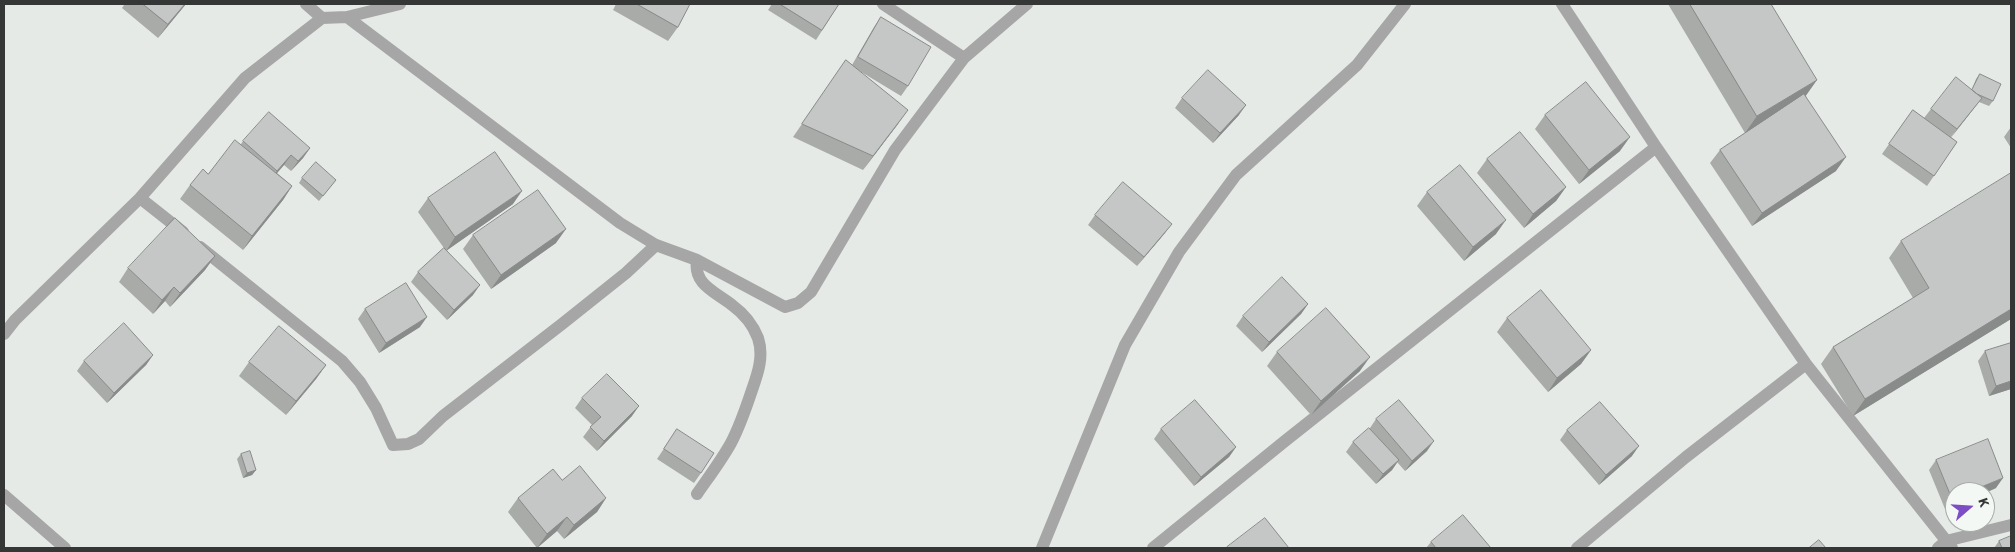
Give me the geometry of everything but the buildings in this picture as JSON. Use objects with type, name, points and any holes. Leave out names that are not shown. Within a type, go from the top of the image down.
[{"type":"street","points":[[306,4],[322,18]]},
{"type":"street","points":[[4,334],[15,320],[140,198],[245,78],[322,18],[346,18],[400,4]]},
{"type":"street","points":[[883,4],[964,58]]},
{"type":"street","points":[[346,18],[620,223],[656,244],[697,260],[730,276],[782,307],[795,305],[811,292],[895,150],[964,58],[1027,4]]},
{"type":"street","points":[[1042,548],[1125,345],[1178,252],[1236,175],[1357,66],[1405,4]]},
{"type":"street","points":[[1562,4],[1656,147],[1806,364],[1945,546],[2011,525]]},
{"type":"street","points":[[1153,548],[1656,147]]},
{"type":"street","points":[[140,198],[342,361],[360,382],[376,408],[394,446],[400,446],[419,439],[443,416],[626,273],[656,244]]},
{"type":"street","points":[[697,260],[698,274],[707,289],[732,305],[747,319],[758,336],[761,356],[758,372],[737,430],[697,494]]},
{"type":"street","points":[[1577,548],[1686,458],[1806,364]]},
{"type":"street","points":[[4,495],[65,548]]}]
